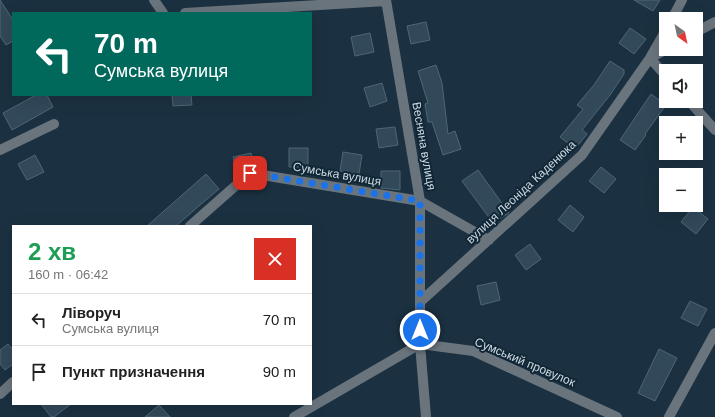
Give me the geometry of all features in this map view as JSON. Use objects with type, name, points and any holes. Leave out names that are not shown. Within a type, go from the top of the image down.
[{"type":"street","points":[[154,0],[162,12]]},
{"type":"street","points":[[200,12],[386,0]]},
{"type":"street","name":"Весняна вулиця","points":[[386,0],[420,201],[420,344],[426,417]]},
{"type":"street","points":[[676,12],[682,0]]},
{"type":"street","points":[[703,28],[715,22]]},
{"type":"street","name":"вулиця Леоніда Каденюка","points":[[420,302],[582,155],[650,58],[659,42]]},
{"type":"street","points":[[659,53],[650,58],[659,68]]},
{"type":"street","points":[[695,108],[715,130]]},
{"type":"street","points":[[0,150],[54,124]]},
{"type":"street","name":"Сумська вулиця","points":[[191,225],[250,173],[420,201],[489,240]]},
{"type":"street","points":[[669,417],[715,333]]},
{"type":"street","points":[[294,417],[420,344]]},
{"type":"street","name":"Сумський провулок","points":[[420,344],[473,351],[618,417]]},
{"type":"street","points":[[0,394],[12,383]]},
{"type":"building","points":[[0,0],[12,18],[12,42],[6,45],[0,36]]},
{"type":"building","points":[[634,0],[660,0],[653,11]]},
{"type":"building","points":[[426,22],[430,40],[411,44],[407,26]]},
{"type":"building","points":[[630,28],[646,39],[634,54],[619,43]]},
{"type":"building","points":[[370,33],[374,52],[355,56],[351,37]]},
{"type":"building","points":[[610,61],[624,70],[624,74],[610,95],[582,130],[587,134],[575,149],[560,137],[583,109],[577,105],[594,85]]},
{"type":"building","points":[[436,65],[442,83],[448,134],[455,131],[461,149],[443,155],[432,122],[428,122],[425,104],[428,103],[418,71]]},
{"type":"building","points":[[382,83],[387,101],[370,107],[364,88]]},
{"type":"building","points":[[651,94],[659,100],[659,108],[664,108],[635,150],[620,140]]},
{"type":"building","points":[[34,96],[48,96],[53,107],[12,130],[3,113]]},
{"type":"building","points":[[172,96],[191,96],[192,105],[173,106]]},
{"type":"building","points":[[395,127],[398,145],[379,148],[376,129]]},
{"type":"building","points":[[289,148],[308,148],[308,167],[289,167]]},
{"type":"building","points":[[343,152],[362,155],[359,174],[340,171]]},
{"type":"building","points":[[251,153],[255,167],[248,167],[238,175],[233,157]]},
{"type":"building","points":[[35,155],[44,172],[27,180],[18,164]]},
{"type":"building","points":[[601,167],[616,179],[604,193],[589,181]]},
{"type":"building","points":[[478,170],[509,213],[493,223],[462,181]]},
{"type":"building","points":[[381,171],[400,171],[400,190],[381,188]]},
{"type":"building","points":[[206,174],[219,189],[177,225],[148,225]]},
{"type":"building","points":[[570,205],[584,217],[573,232],[558,220]]},
{"type":"building","points":[[689,212],[699,212],[708,219],[696,234],[681,222]]},
{"type":"building","points":[[530,244],[541,259],[526,270],[515,255]]},
{"type":"building","points":[[496,282],[500,300],[481,305],[477,286]]},
{"type":"building","points":[[690,301],[707,309],[698,326],[681,318]]},
{"type":"building","points":[[8,344],[12,349],[12,365],[5,370],[0,364],[0,350]]},
{"type":"building","points":[[659,349],[677,358],[655,401],[638,393]]},
{"type":"building","points":[[42,405],[70,405],[54,417],[51,417]]},
{"type":"building","points":[[159,405],[170,417],[145,417]]},
{"type":"route","points":[[250,173],[420,201],[420,330]]}]
